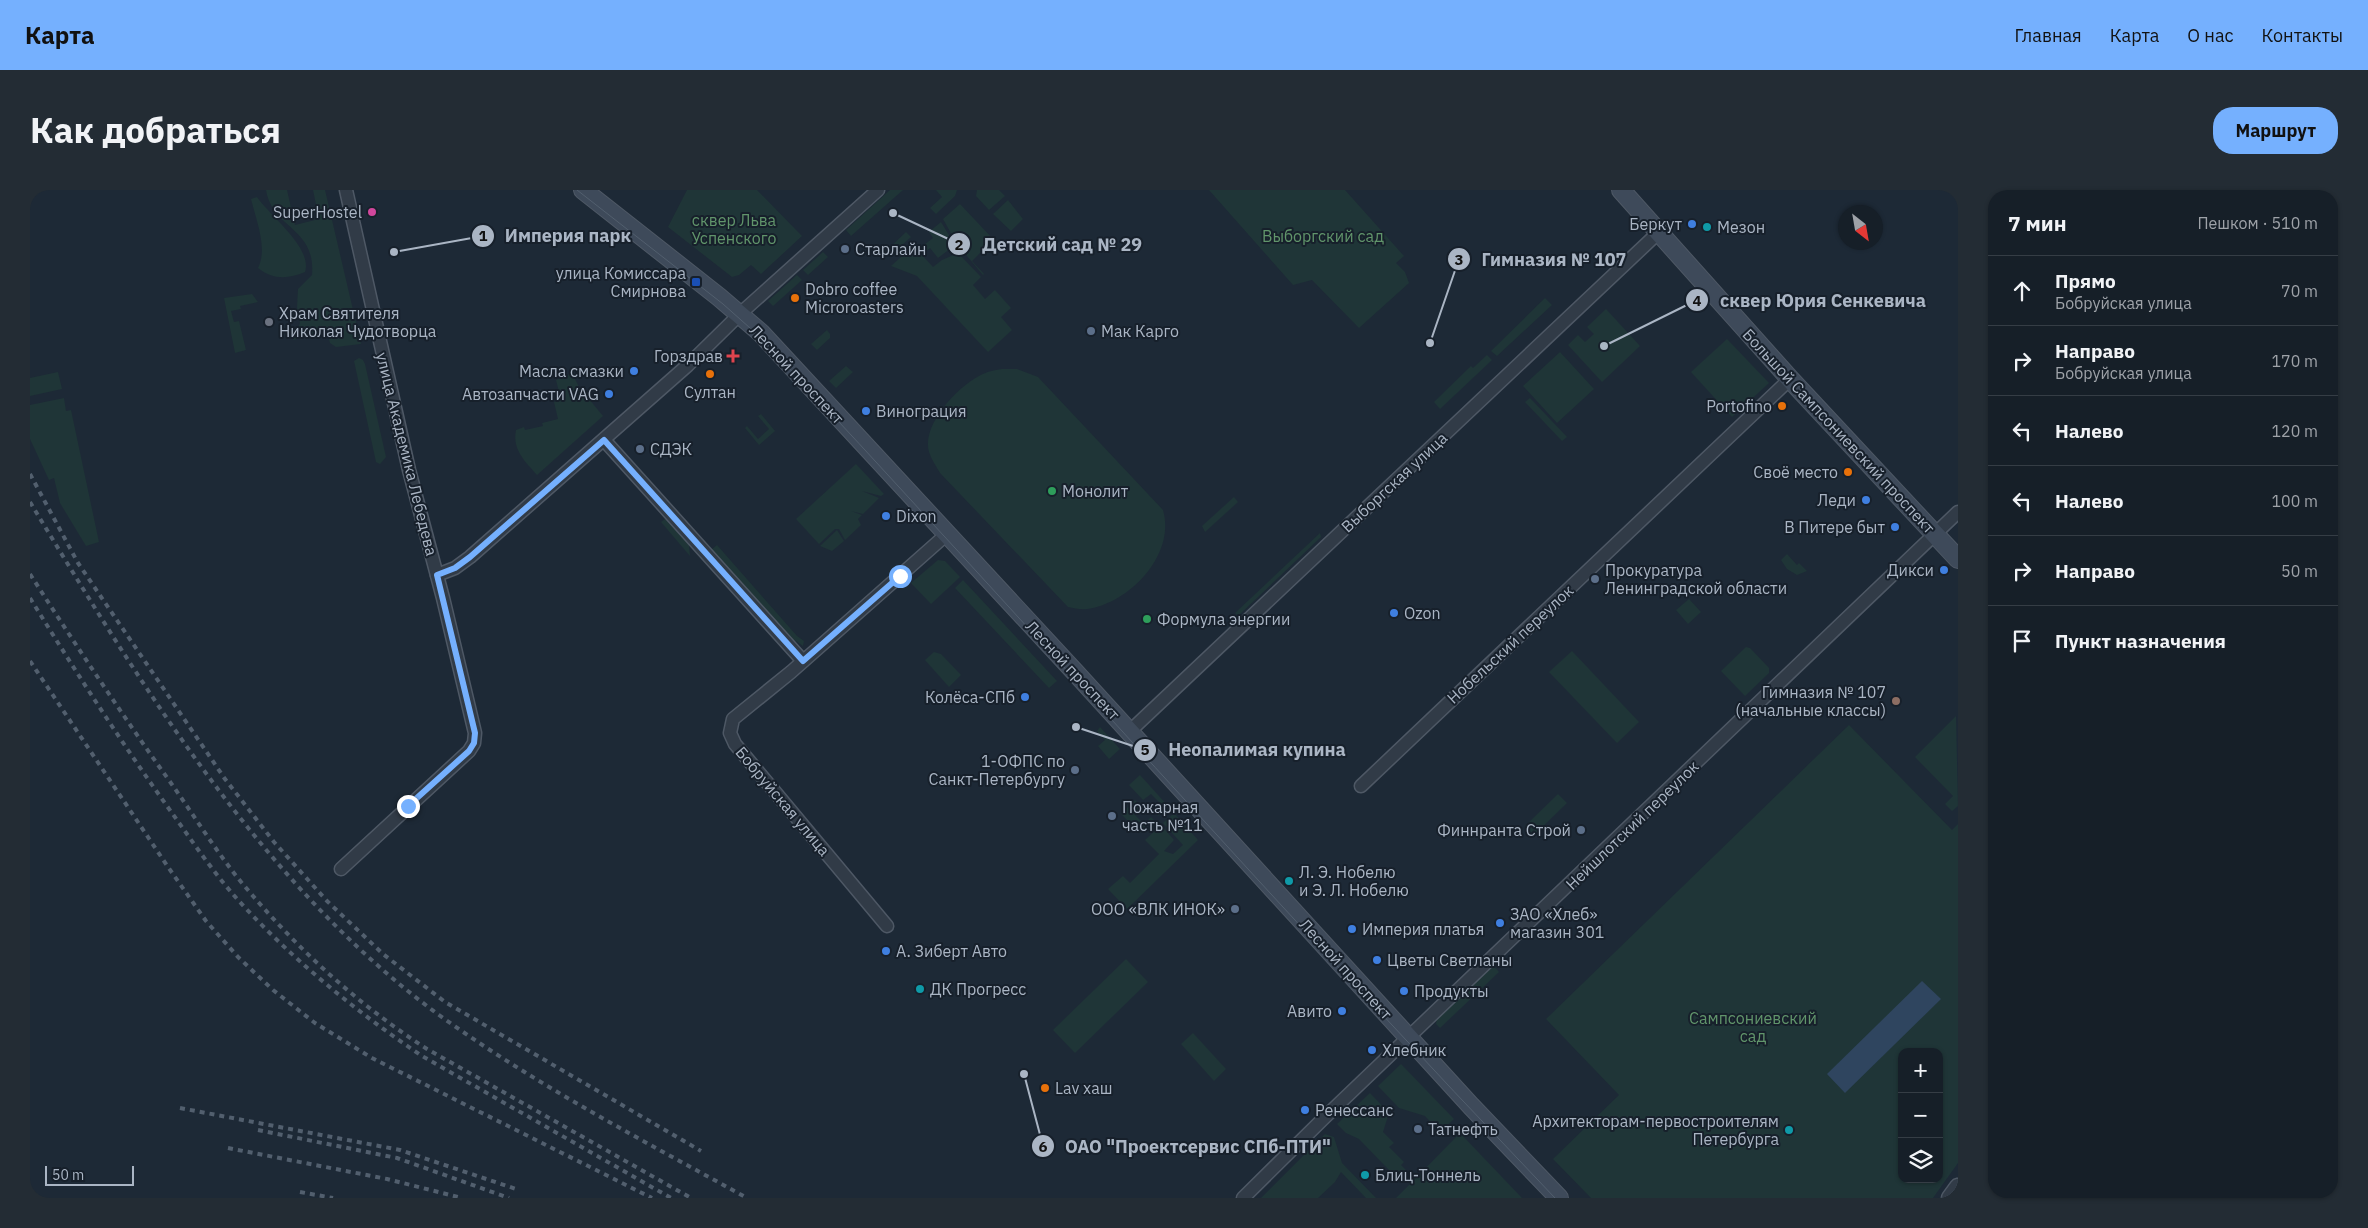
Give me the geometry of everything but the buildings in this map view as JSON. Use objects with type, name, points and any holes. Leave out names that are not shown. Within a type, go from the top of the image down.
[{"type":"main road","name":"Лесной проспект","points":[[582,190],[740,314],[761,333],[1409,1038],[1559,1198]]},
{"type":"main road","name":"Большой Сампсониевский проспект","points":[[1621,190],[1790,379],[1958,559]]},
{"type":"street","name":"улица Академика Лебедева","points":[[341,869],[469,751],[474,743],[475,733],[437,575],[409,470],[346,190]]},
{"type":"street","points":[[437,575],[455,568],[470,557],[604,440],[878,190]]},
{"type":"street","name":"Выборгская улица","points":[[1129,732],[1659,232]]},
{"type":"street","name":"Нобельский переулок","points":[[1361,786],[1790,379]]},
{"type":"street","points":[[604,440],[803,661]]},
{"type":"street","name":"Нейшлотский переулок","points":[[1243,1198],[1324,1118],[1958,512]]},
{"type":"street","name":"Бобруйская улица","points":[[887,926],[757,774],[735,744],[730,733],[733,719],[803,661],[947,534]]},
{"type":"street","points":[[1950,1198],[1958,1187]]},
{"type":"green space","points":[[266,190],[287,190],[295,225],[319,219],[313,190],[325,190],[361,344],[336,347],[330,343],[327,332],[293,340],[300,323],[297,307],[298,289],[312,275],[311,259],[301,237],[276,213],[270,203]]},
{"type":"green space","name":"сквер Льва Успенского","points":[[687,190],[757,190],[802,236],[761,274],[751,265],[739,275],[732,277],[668,227]]},
{"type":"green space","points":[[890,190],[903,190],[851,236],[846,230]]},
{"type":"green space","points":[[936,190],[957,190],[955,196],[936,214],[930,208],[942,197]]},
{"type":"green space","points":[[977,190],[999,190],[1005,196],[989,210],[976,196]]},
{"type":"green space","name":"Выборгский сад","points":[[1209,190],[1345,190],[1404,256],[1396,263],[1405,272],[1409,283],[1359,328],[1312,280],[1293,285]]},
{"type":"green space","points":[[257,197],[297,243],[306,263],[305,272],[281,277],[269,275],[258,268],[262,252],[258,225],[251,199]]},
{"type":"green space","points":[[1008,200],[1023,219],[1011,231],[993,214]]},
{"type":"green space","points":[[960,204],[993,239],[980,249],[981,252],[972,261],[983,275],[957,244],[943,219]]},
{"type":"green space","points":[[941,222],[955,245],[938,258],[930,248],[924,253],[910,246],[915,242],[920,248],[933,238],[929,232]]},
{"type":"green space","points":[[906,232],[911,237],[891,255],[887,250]]},
{"type":"green space","points":[[910,249],[921,254],[933,267],[942,260],[958,253],[981,277],[973,285],[985,299],[995,290],[1011,308],[1001,317],[1012,330],[988,352],[917,276],[891,266]]},
{"type":"green space","points":[[823,252],[828,257],[808,275],[803,270]]},
{"type":"green space","points":[[797,275],[802,280],[773,306],[768,301]]},
{"type":"green space","points":[[252,294],[258,302],[240,306],[241,309],[231,311],[234,322],[239,321],[246,350],[235,353],[224,298]]},
{"type":"green space","points":[[1545,298],[1552,305],[1497,356],[1491,351]]},
{"type":"green space","points":[[1606,309],[1640,346],[1602,382],[1568,345],[1578,335],[1585,342],[1594,334],[1587,327]]},
{"type":"green space","points":[[827,330],[830,338],[817,350],[811,344]]},
{"type":"green space","points":[[1727,339],[1769,383],[1732,417],[1691,372]]},
{"type":"green space","points":[[1560,352],[1594,389],[1557,423],[1523,386]]},
{"type":"green space","points":[[1487,355],[1492,360],[1440,409],[1434,402],[1471,366],[1473,368]]},
{"type":"green space","points":[[359,358],[365,364],[386,457],[380,464],[376,462],[354,361]]},
{"type":"green space","points":[[846,366],[853,372],[836,388],[829,381]]},
{"type":"green space","name":"Монолит","points":[[1002,369],[1017,369],[1038,377],[1163,510],[1165,527],[1163,543],[1156,559],[1146,574],[1133,587],[1103,605],[1085,609],[1068,607],[940,473],[931,457],[928,441],[931,429],[944,406],[974,379],[988,372]]},
{"type":"green space","points":[[58,372],[62,389],[30,396],[30,378]]},
{"type":"green space","points":[[572,373],[579,387],[603,416],[537,475],[524,460],[518,449],[515,437],[516,430],[524,427],[525,430],[543,426],[542,423],[558,419],[554,402],[561,400],[556,380]]},
{"type":"green space","points":[[64,398],[66,411],[71,410],[99,542],[86,546],[60,503],[54,478],[49,480],[30,439],[30,405]]},
{"type":"green space","points":[[1530,398],[1567,437],[1562,441],[1525,402]]},
{"type":"green space","points":[[761,414],[775,431],[759,445],[745,428],[747,426],[758,439],[769,429],[758,416]]},
{"type":"green space","points":[[856,464],[884,494],[881,496],[862,491],[879,498],[863,514],[851,511],[862,515],[858,519],[861,525],[845,540],[839,529],[835,529],[819,544],[796,519]]},
{"type":"green space","points":[[1234,497],[1238,502],[1205,532],[1202,526]]},
{"type":"green space","points":[[665,519],[689,545],[690,556],[661,522]]},
{"type":"green space","points":[[837,530],[844,541],[832,551],[820,546]]},
{"type":"green space","points":[[1320,533],[1321,537],[1238,616],[1235,613]]},
{"type":"green space","points":[[717,545],[797,636],[804,641],[803,646],[793,639],[711,550]]},
{"type":"green space","points":[[1787,554],[1797,565],[1799,563],[1807,571],[1797,575],[1787,569],[1781,560]]},
{"type":"green space","points":[[938,560],[945,561],[960,577],[931,604],[911,583]]},
{"type":"green space","points":[[963,580],[1057,681],[1049,688],[955,588]]},
{"type":"green space","points":[[1689,599],[1701,612],[1688,624],[1676,610]]},
{"type":"green space","points":[[1746,647],[1750,648],[1769,668],[1769,673],[1745,696],[1721,671]]},
{"type":"green space","points":[[1572,651],[1639,722],[1617,743],[1549,672]]},
{"type":"green space","points":[[934,652],[941,654],[961,675],[949,687],[925,660]]},
{"type":"green space","points":[[1956,716],[1958,806],[1952,811],[1945,804],[1953,796],[1915,757]]},
{"type":"green space","name":"Сампсониевский сад","points":[[1849,725],[1952,830],[1958,824],[1958,1163],[1933,1198],[1591,1198],[1553,1159],[1619,1095],[1546,1019]]},
{"type":"green space","points":[[1100,727],[1120,749],[1109,759],[1098,746],[1105,740],[1097,731]]},
{"type":"green space","points":[[1140,775],[1168,806],[1158,816],[1156,813],[1163,806],[1151,794],[1143,800],[1129,785]]},
{"type":"green space","points":[[1558,794],[1567,803],[1534,835],[1525,826]]},
{"type":"green space","points":[[1135,800],[1141,806],[1134,814],[1144,824],[1151,817],[1154,820],[1140,833],[1121,814]]},
{"type":"green space","points":[[1174,813],[1198,840],[1127,909],[1108,889],[1123,876],[1130,883],[1159,854],[1145,840],[1161,825],[1174,840],[1164,851],[1173,854],[1183,845],[1163,823]]},
{"type":"green space","points":[[1126,959],[1148,982],[1075,1053],[1053,1030]]},
{"type":"green space","points":[[1493,965],[1499,972],[1440,1028],[1436,1024],[1437,1019]]},
{"type":"green space","points":[[1193,1033],[1226,1069],[1214,1081],[1181,1044]]},
{"type":"green space","points":[[1401,1064],[1454,1119],[1440,1132],[1425,1116],[1399,1108],[1378,1086]]},
{"type":"green space","points":[[1370,1093],[1389,1113],[1383,1132],[1394,1143],[1389,1147],[1404,1162],[1401,1165],[1415,1179],[1460,1133],[1522,1198],[1396,1198],[1410,1184],[1401,1175],[1389,1170],[1359,1139],[1346,1133],[1337,1124]]},
{"type":"green space","points":[[1325,1134],[1334,1137],[1342,1163],[1376,1198],[1366,1198],[1341,1172],[1335,1182],[1318,1198],[1261,1198]]},
{"type":"water","points":[[1922,981],[1941,999],[1845,1093],[1827,1074]]},
{"type":"tram line","points":[[577,190],[723,304],[759,336],[1254,876],[1555,1198]]},
{"type":"railway","points":[[30,474],[78,563],[225,779],[274,842],[327,901],[383,954],[445,1002],[701,1151]]},
{"type":"railway","points":[[30,502],[116,641],[210,779],[262,844],[316,906],[375,963],[439,1015],[476,1041],[590,1111],[747,1198]]},
{"type":"railway","points":[[30,574],[112,698],[227,864],[280,926],[325,970],[374,1012],[427,1049],[691,1198]]},
{"type":"railway","points":[[30,598],[114,729],[201,854],[238,900],[280,943],[325,983],[422,1056],[671,1198]]},
{"type":"railway","points":[[30,661],[206,921],[238,957],[273,990],[315,1023],[372,1058],[652,1198]]},
{"type":"railway","points":[[180,1108],[400,1150],[516,1189]]},
{"type":"railway","points":[[258,1130],[397,1158],[509,1198]]},
{"type":"railway","points":[[228,1148],[387,1179],[462,1198]]},
{"type":"railway","points":[[300,1192],[333,1198]]},
{"type":"place","name":"SuperHostel","points":[[372,212]]},
{"type":"place","name":"Детский сад № 29","points":[[893,213]]},
{"type":"place","name":"Беркут","points":[[1692,224]]},
{"type":"place","name":"Мезон","points":[[1707,227]]},
{"type":"place","name":"Старлайн","points":[[845,249]]},
{"type":"place","name":"Империя парк","points":[[394,252]]},
{"type":"place","name":"улица Комиссара Смирнова","points":[[696,282]]},
{"type":"place","name":"Dobro coffee Microroasters","points":[[795,298]]},
{"type":"place","name":"Храм Святителя Николая Чудотворца","points":[[269,322]]},
{"type":"place","name":"Мак Карго","points":[[1091,331]]},
{"type":"place","name":"Гимназия № 107","points":[[1430,343]]},
{"type":"place","name":"сквер Юрия Сенкевича","points":[[1604,346]]},
{"type":"place","name":"Горздрав","points":[[733,356]]},
{"type":"place","name":"Масла смазки","points":[[634,371]]},
{"type":"place","name":"Султан","points":[[710,374]]},
{"type":"place","name":"Автозапчасти VAG","points":[[609,394]]},
{"type":"place","name":"Portofino","points":[[1782,406]]},
{"type":"place","name":"Винограция","points":[[866,411]]},
{"type":"place","name":"СДЭК","points":[[640,449]]},
{"type":"place","name":"Своё место","points":[[1848,472]]},
{"type":"place","name":"Монолит","points":[[1052,491]]},
{"type":"place","name":"Леди","points":[[1866,500]]},
{"type":"place","name":"Dixon","points":[[886,516]]},
{"type":"place","name":"В Питере быт","points":[[1895,527]]},
{"type":"place","name":"Дикси","points":[[1944,570]]},
{"type":"place","name":"Прокуратура Ленинградской области","points":[[1595,579]]},
{"type":"place","name":"Ozon","points":[[1394,613]]},
{"type":"place","name":"Формула энергии","points":[[1147,619]]},
{"type":"place","name":"Колёса-СПб","points":[[1025,697]]},
{"type":"place","name":"Гимназия № 107 (начальные классы)","points":[[1896,701]]},
{"type":"place","name":"Неопалимая купина","points":[[1076,727]]},
{"type":"place","name":"1-ОФПС по Санкт-Петербургу","points":[[1075,770]]},
{"type":"place","name":"Пожарная часть №11","points":[[1112,816]]},
{"type":"place","name":"Финнранта Строй","points":[[1581,830]]},
{"type":"place","name":"Л. Э. Нобелю и Э. Л. Нобелю","points":[[1289,881]]},
{"type":"place","name":"ООО «ВЛК ИНОК»","points":[[1235,909]]},
{"type":"place","name":"ЗАО «Хлеб» магазин 301","points":[[1500,923]]},
{"type":"place","name":"Империя платья","points":[[1352,929]]},
{"type":"place","name":"А. Зиберт Авто","points":[[886,951]]},
{"type":"place","name":"Цветы Светланы","points":[[1377,960]]},
{"type":"place","name":"ДК Прогресс","points":[[920,989]]},
{"type":"place","name":"Продукты","points":[[1404,991]]},
{"type":"place","name":"Авито","points":[[1342,1011]]},
{"type":"place","name":"Хлебник","points":[[1372,1050]]},
{"type":"place","name":"ОАО \"Проектсервис СПб-ПТИ\"","points":[[1024,1074]]},
{"type":"place","name":"Lav хаш","points":[[1045,1088]]},
{"type":"place","name":"Ренессанс","points":[[1305,1110]]},
{"type":"place","name":"Татнефть","points":[[1418,1129]]},
{"type":"place","name":"Архитекторам-первостроителям Петербурга","points":[[1789,1130]]},
{"type":"place","name":"Блиц-Тоннель","points":[[1365,1175]]},
{"type":"route","points":[[408,806],[469,751],[474,743],[475,733],[437,575],[455,568],[470,557],[604,440],[803,661],[900,576]]}]
